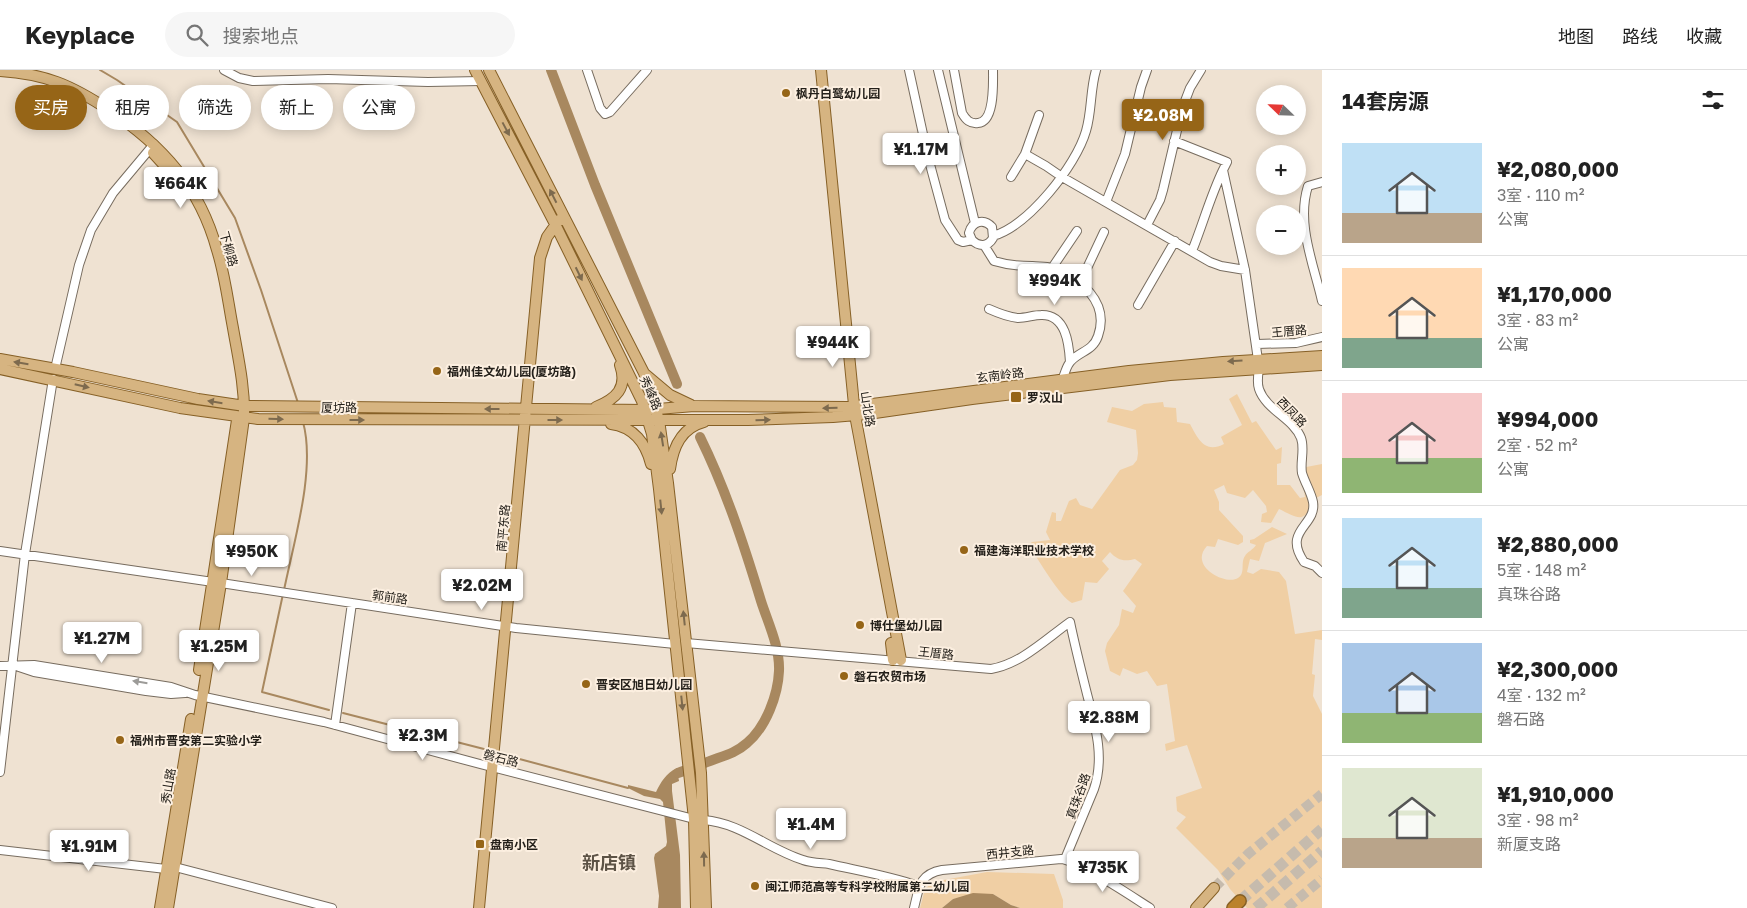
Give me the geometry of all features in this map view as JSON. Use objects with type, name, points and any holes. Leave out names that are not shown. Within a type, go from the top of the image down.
[{"type":"main road","name":"秀峰路","points":[[475,70],[644,373],[668,483],[701,773],[699,820]]},
{"type":"main road","name":"秀峰路","points":[[489,70],[560,222],[615,347],[651,409]]},
{"type":"main road","name":"山北路","points":[[815,70],[852,411],[897,660]]},
{"type":"main road","name":"山北路","points":[[821,70],[852,411]]},
{"type":"main road","name":"下柳路","points":[[0,71],[40,76],[68,86],[123,119],[182,174],[200,206],[214,238],[224,275],[241,375],[240,431]]},
{"type":"main road","name":"下柳路","points":[[0,78],[34,81],[74,96],[114,120],[152,147]]},
{"type":"main road","name":"南平东路","points":[[484,908],[540,258],[547,237],[560,222]]},
{"type":"main road","points":[[592,409],[611,400],[621,387],[622,372],[615,347]]},
{"type":"main road","name":"玄南岭路","points":[[1302,362],[1322,356]]},
{"type":"main road","name":"厦坊路","points":[[0,359],[180,408],[241,417],[305,420],[528,414],[592,409],[651,409],[679,404]]},
{"type":"main road","name":"玄南岭路","points":[[684,420],[748,420],[852,411],[1258,365],[1302,362],[1322,365]]},
{"type":"main road","name":"厦坊路","points":[[0,369],[54,374],[241,406],[528,414],[594,420],[684,420]]},
{"type":"main road","points":[[644,373],[679,404]]},
{"type":"main road","name":"玄南岭路","points":[[679,404],[852,411]]},
{"type":"main road","points":[[594,420],[621,426],[636,435],[647,451],[659,489]]},
{"type":"main road","name":"秀峰路","points":[[654,420],[659,489],[690,779],[699,820]]},
{"type":"main road","points":[[668,483],[674,451],[681,438],[696,425],[714,420]]},
{"type":"main road","name":"秀山路","points":[[168,908],[171,868],[195,695],[217,583],[240,431]]},
{"type":"main road","name":"南平东路","points":[[479,908],[496,768]]},
{"type":"main road","points":[[695,908],[699,820]]},
{"type":"main road","points":[[699,820],[706,908]]},
{"type":"main road","name":"秀山路","points":[[160,908],[171,868]]},
{"type":"main road","points":[[1196,908],[1214,888]]},
{"type":"street","points":[[224,70],[239,78],[253,81],[321,79],[428,82],[481,81]]},
{"type":"street","points":[[587,70],[600,108],[605,114],[610,112],[647,70]]},
{"type":"street","points":[[909,70],[928,157],[945,220],[958,240],[963,242],[972,240]]},
{"type":"street","points":[[938,70],[975,224]]},
{"type":"street","points":[[954,70],[962,114],[971,123],[980,123],[986,120],[990,112],[993,70]]},
{"type":"street","points":[[993,236],[1021,222],[1062,177],[1071,163],[1084,138],[1096,70]]},
{"type":"street","points":[[1106,202],[1125,154],[1147,70]]},
{"type":"street","points":[[1147,224],[1162,194],[1184,102],[1201,70]]},
{"type":"street","points":[[1011,178],[1025,154],[1039,115]]},
{"type":"street","points":[[1174,141],[1226,162],[1210,198],[1202,227],[1192,251]]},
{"type":"street","points":[[0,772],[25,554],[54,374],[79,265],[91,230],[113,193],[152,147]]},
{"type":"street","points":[[1025,154],[1215,264],[1245,270]]},
{"type":"street","points":[[1223,170],[1245,270],[1258,365]]},
{"type":"street","points":[[1322,182],[1308,186],[1304,203],[1306,233],[1322,301]]},
{"type":"street","points":[[988,223],[992,228],[993,236],[991,241],[984,245],[976,244],[972,240],[969,233],[970,229],[975,224],[988,223]]},
{"type":"street","points":[[1052,268],[1077,231]]},
{"type":"street","points":[[1080,283],[1104,232]]},
{"type":"street","points":[[1138,304],[1175,241]]},
{"type":"street","points":[[984,245],[994,261],[1004,264],[1052,268],[1080,283],[1095,297],[1100,326],[1098,337],[1090,349],[1070,362]]},
{"type":"street","points":[[989,309],[1013,318],[1040,314],[1049,315],[1058,321],[1064,330],[1069,344],[1070,362],[1064,375]]},
{"type":"street","name":"王厝路","points":[[1256,344],[1296,343],[1322,337]]},
{"type":"street","name":"西凤路","points":[[1258,365],[1258,387],[1260,392],[1274,410],[1296,429],[1302,440],[1302,472],[1313,507],[1297,538],[1296,546],[1304,562],[1315,566],[1322,573]]},
{"type":"street","name":"郭前路","points":[[0,551],[509,626],[675,644]]},
{"type":"street","points":[[335,725],[352,603]]},
{"type":"street","name":"王厝路","points":[[686,643],[897,660],[982,669],[999,667],[1018,659],[1070,622]]},
{"type":"street","name":"真珠谷路","points":[[1065,859],[1098,778],[1100,761],[1094,724],[1070,622]]},
{"type":"street","points":[[0,666],[12,665]]},
{"type":"street","name":"磐石路","points":[[12,665],[34,672],[146,692],[195,695],[335,725],[699,820]]},
{"type":"street","points":[[699,820],[718,821],[735,827],[805,861],[874,874],[919,886],[914,908]]},
{"type":"street","points":[[0,850],[171,868],[332,908]]},
{"type":"street","points":[[1065,859],[1150,908]]},
{"type":"street","name":"西井支路","points":[[919,886],[929,874],[942,870],[1065,859]]},
{"type":"shaded area","points":[[1237,394],[1252,423],[1256,421],[1276,450],[1282,447],[1281,463],[1277,464],[1277,485],[1290,485],[1300,498],[1305,497],[1301,468],[1322,464],[1322,495],[1312,500],[1307,513],[1300,517],[1279,509],[1271,523],[1261,522],[1262,514],[1267,512],[1266,506],[1253,490],[1245,498],[1227,493],[1224,485],[1214,490],[1219,502],[1219,510],[1243,536],[1243,542],[1238,545],[1218,539],[1215,547],[1207,546],[1202,553],[1202,561],[1211,573],[1218,577],[1232,580],[1240,576],[1246,555],[1256,545],[1250,543],[1250,540],[1272,527],[1287,534],[1265,543],[1259,561],[1250,559],[1247,572],[1253,574],[1261,569],[1279,572],[1286,581],[1295,634],[1322,630],[1322,640],[1315,639],[1312,674],[1315,675],[1313,696],[1322,714],[1322,908],[1247,908],[1230,889],[1218,870],[1176,828],[1186,817],[1177,811],[1176,797],[1202,788],[1187,745],[1166,751],[1165,744],[1175,741],[1167,684],[1157,686],[1147,671],[1137,674],[1123,668],[1120,676],[1110,671],[1105,651],[1107,643],[1119,625],[1122,609],[1133,613],[1136,606],[1123,591],[1142,564],[1135,559],[1121,560],[1110,552],[1102,561],[1109,569],[1097,583],[1085,582],[1082,600],[1072,603],[1061,593],[1028,545],[1032,542],[1050,540],[1046,532],[1052,512],[1056,513],[1056,521],[1061,521],[1069,501],[1076,498],[1080,505],[1092,509],[1120,470],[1133,465],[1137,460],[1136,430],[1107,422],[1112,407],[1132,411],[1144,404],[1163,402],[1164,407],[1176,408],[1177,422],[1190,424],[1199,440],[1207,446],[1217,447],[1224,444],[1221,437],[1242,425],[1229,399]]},
{"type":"shaded area","points":[[677,768],[679,781],[672,784],[672,791],[680,855],[681,908],[658,908],[659,896],[654,858],[655,854],[666,846],[667,842],[663,802],[660,799],[644,796],[628,788],[628,785],[656,792],[667,775]]},
{"type":"shaded area","points":[[987,872],[1054,874],[1063,900],[1063,908],[1020,908],[993,894],[953,899],[942,908],[920,908],[925,889],[933,882]]},
{"type":"shaded area","points":[[973,893],[993,894],[1020,908],[942,908],[953,899]]},
{"type":"waterway","points":[[100,70],[177,122],[235,218],[298,403]]},
{"type":"waterway","points":[[551,70],[595,185],[677,384]]},
{"type":"waterway","points":[[284,590],[298,528],[305,483],[307,461],[303,422]]},
{"type":"waterway","points":[[678,773],[734,752],[754,736],[770,710],[779,671],[776,644],[741,538],[718,477],[700,437]]},
{"type":"waterway","points":[[283,594],[262,692],[329,710]]},
{"type":"waterway","points":[[343,713],[484,749]]},
{"type":"waterway","points":[[512,757],[628,788]]},
{"type":"tunnel","points":[[1214,888],[1248,854],[1322,794]]},
{"type":"tunnel","points":[[1240,901],[1322,829]]},
{"type":"tunnel","points":[[1256,908],[1322,851]]},
{"type":"tunnel","points":[[1287,908],[1322,879]]},
{"type":"place","name":"枫丹白鹭幼儿园","points":[[786,93]]},
{"type":"place","name":"福州佳文幼儿园(厦坊路)","points":[[437,371]]},
{"type":"place","name":"罗汉山","points":[[1016,397]]},
{"type":"place","name":"福建海洋职业技术学校","points":[[964,550]]},
{"type":"place","name":"博仕堡幼儿园","points":[[860,625]]},
{"type":"place","name":"磐石农贸市场","points":[[844,676]]},
{"type":"place","name":"晋安区旭日幼儿园","points":[[586,684]]},
{"type":"place","name":"福州市晋安第二实验小学","points":[[120,740]]},
{"type":"place","name":"盘南小区","points":[[480,844]]},
{"type":"place","name":"闽江师范高等专科学校附属第二幼儿园","points":[[755,886]]},
{"type":"district","name":"新店镇","points":[[609,862]]}]
